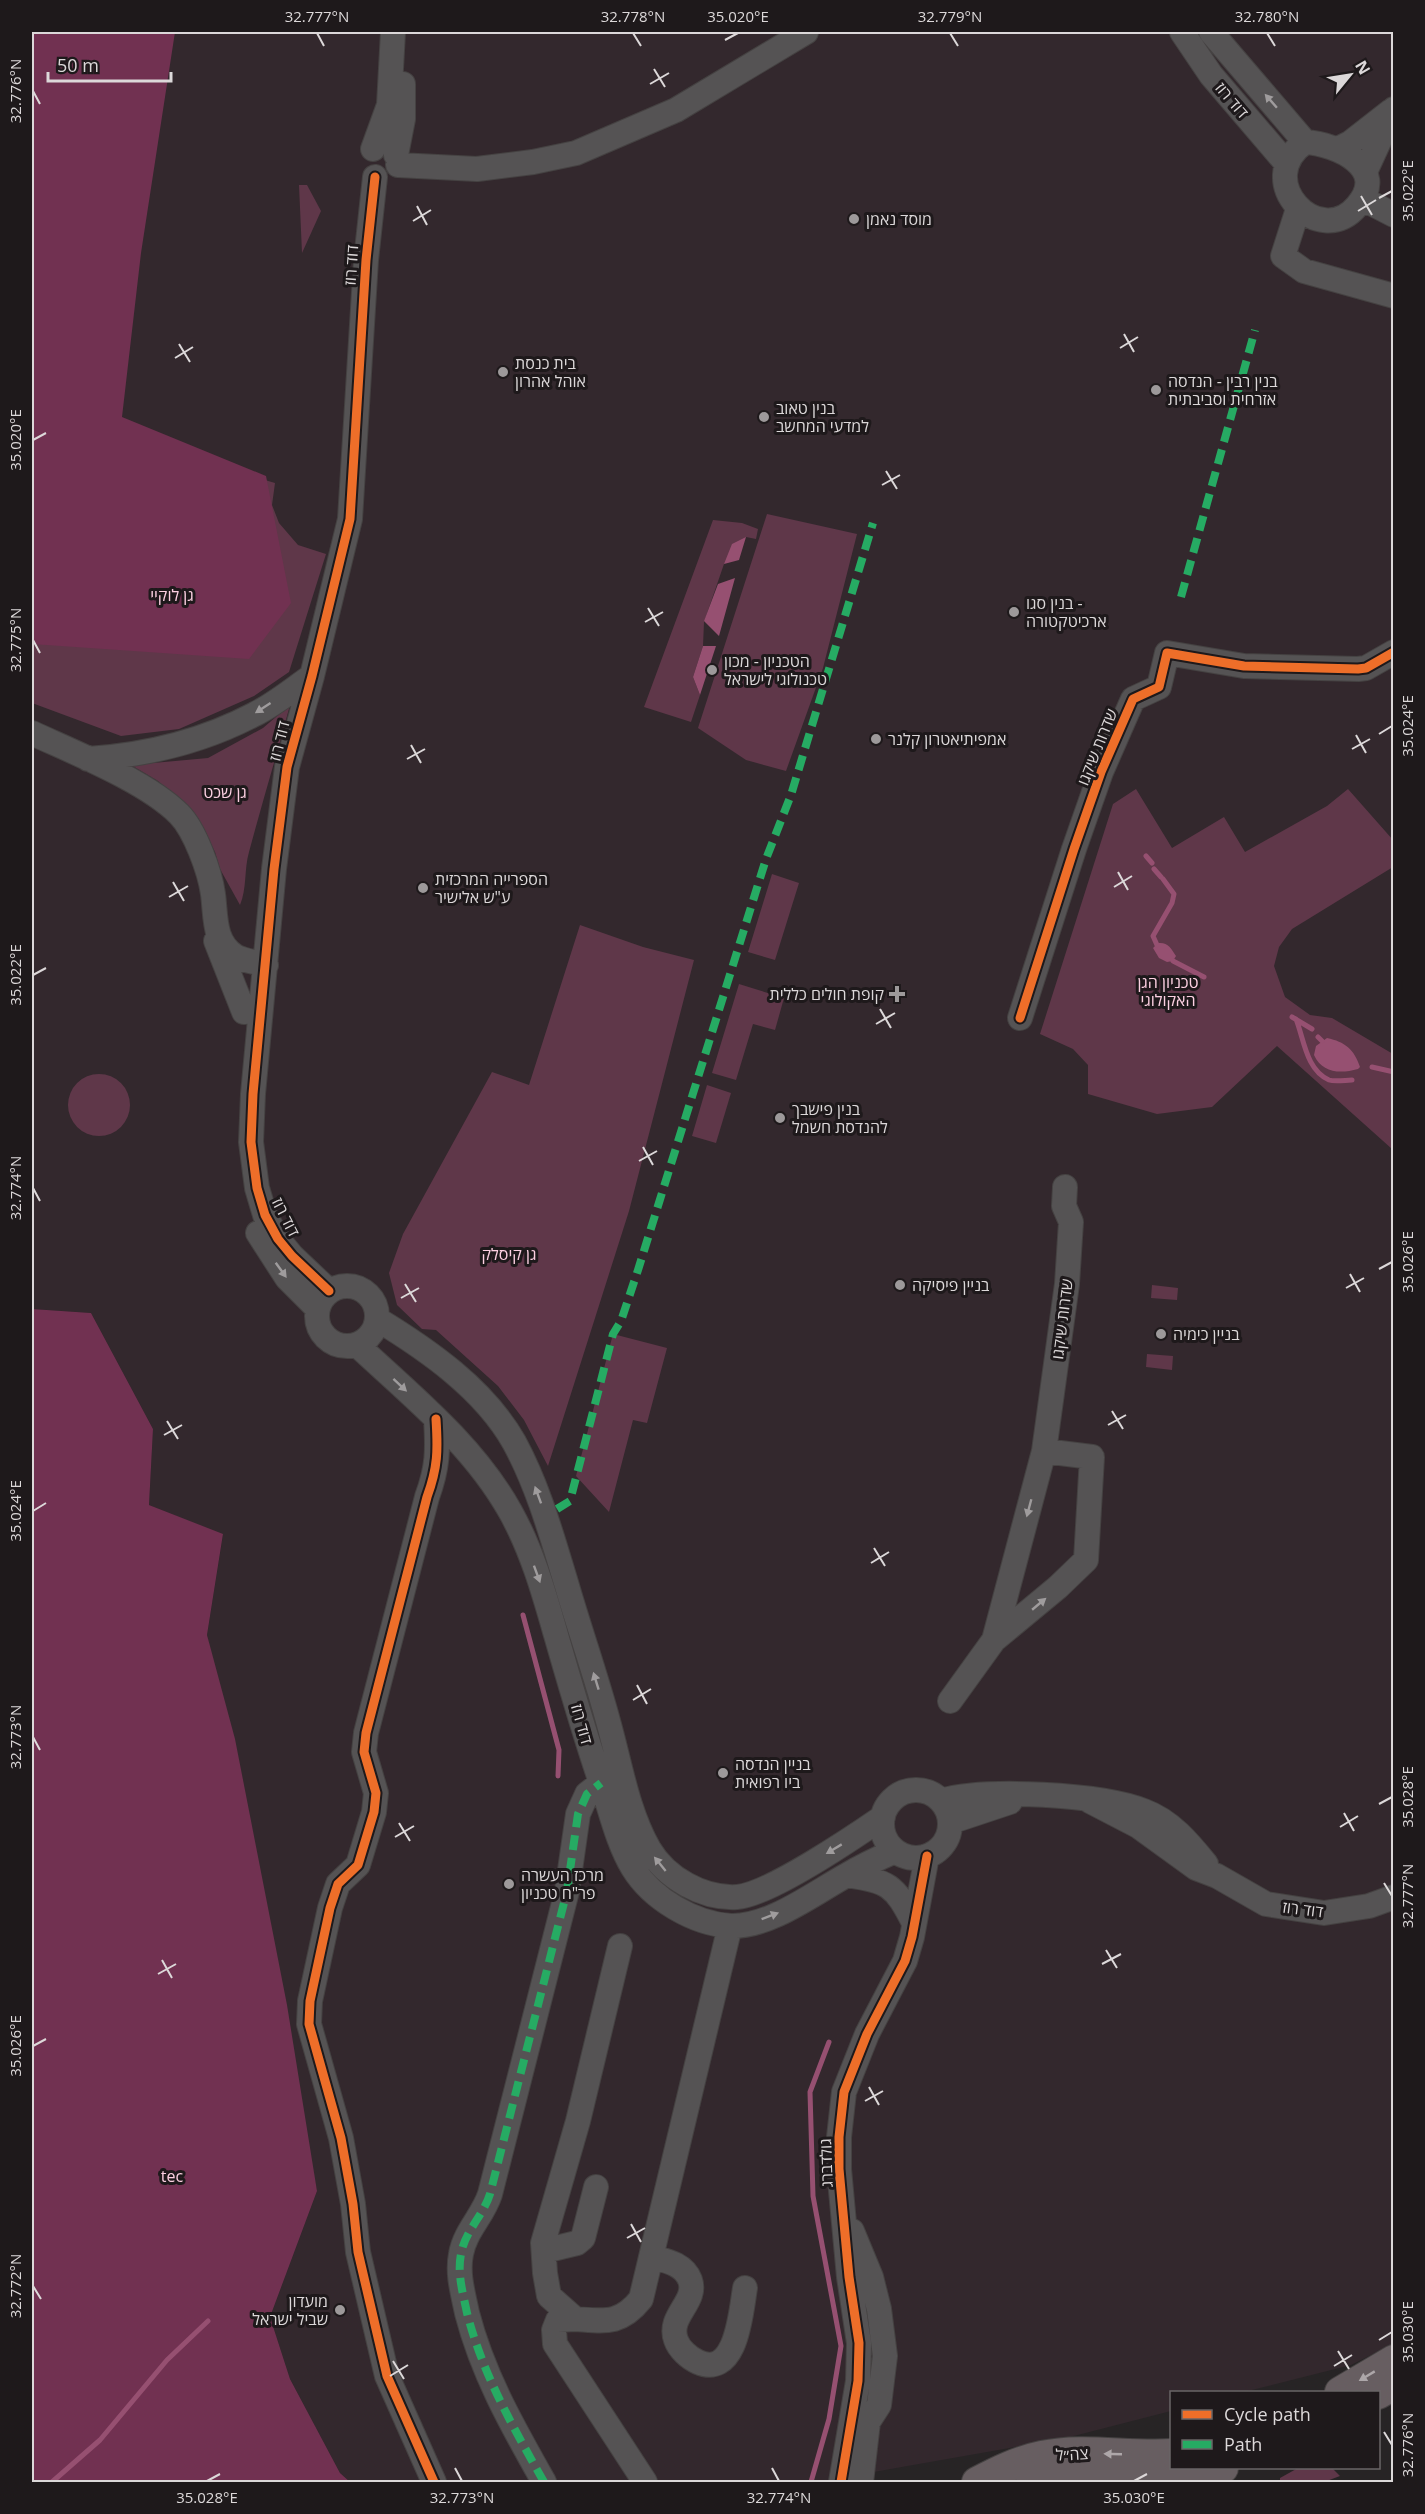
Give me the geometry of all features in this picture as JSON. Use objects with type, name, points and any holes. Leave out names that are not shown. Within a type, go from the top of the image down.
[{"type":"main road","points":[[1342,2391],[1394,2360]]},
{"type":"main road","points":[[1380,2393],[1394,2385]]},
{"type":"main road","name":"צה״ל","points":[[977,2482],[1008,2466],[1042,2456],[1075,2453],[1170,2454]]},
{"type":"main road","name":"צה״ל","points":[[1031,2482],[1065,2474],[1154,2476],[1214,2469]]},
{"type":"street","points":[[392,38],[389,156],[477,169],[533,162],[576,153],[676,110],[806,32]]},
{"type":"street","name":"דוד רוז","points":[[1182,32],[1211,75],[1287,164]]},
{"type":"street","name":"דוד רוז","points":[[1211,32],[1305,142]]},
{"type":"street","points":[[1338,149],[1350,143],[1393,110]]},
{"type":"street","points":[[1365,172],[1351,156],[1338,149],[1305,142],[1292,154],[1287,164],[1286,188],[1298,209],[1315,218],[1333,219],[1345,216],[1363,199],[1367,188],[1365,172],[1393,110]]},
{"type":"street","name":"דוד רוז","points":[[323,1300],[287,1278],[250,1218],[242,1191],[236,1107],[244,1012],[258,963],[274,869],[287,767],[312,676],[350,519],[370,203],[375,177],[368,171],[365,161],[389,156]]},
{"type":"street","points":[[1363,199],[1394,215]]},
{"type":"street","points":[[1298,209],[1283,256],[1304,271],[1394,296]]},
{"type":"street","name":"שדרות שיקגו","points":[[1020,1018],[1101,772],[1133,699],[1159,687],[1167,653],[1244,666],[1358,669],[1366,668],[1394,652]]},
{"type":"street","points":[[88,759],[130,756],[190,742],[255,714],[312,676]]},
{"type":"street","points":[[32,733],[151,792],[180,815],[190,831],[207,870],[213,894],[215,940],[244,1012]]},
{"type":"street","points":[[214,918],[220,938],[231,952],[236,957],[258,963]]},
{"type":"street","name":"דוד רוז","points":[[258,963],[251,1142],[257,1188],[265,1215],[278,1239],[323,1300]]},
{"type":"street","name":"שדרות שיקגו","points":[[994,1640],[1044,1451],[1067,1284],[1071,1222],[1064,1206],[1065,1187]]},
{"type":"street","points":[[345,1286],[362,1290],[374,1302],[377,1319],[371,1335],[357,1345],[339,1346],[323,1337],[316,1318],[323,1300],[345,1286]]},
{"type":"street","name":"דוד רוז","points":[[377,1319],[430,1354],[463,1382],[493,1413],[513,1440],[541,1503],[636,1821],[650,1851],[668,1872],[692,1887],[713,1894],[738,1897],[759,1891],[796,1871],[883,1817]]},
{"type":"street","name":"דוד רוז","points":[[357,1345],[436,1419],[480,1465],[511,1512],[538,1576],[601,1783],[625,1851],[632,1867],[663,1900],[706,1921],[730,1926],[749,1925],[780,1913],[847,1875],[896,1851]]},
{"type":"street","points":[[435,2482],[387,2376],[358,2252],[346,2162],[309,2024],[310,2001],[330,1908],[338,1884],[358,1865],[374,1812],[376,1793],[364,1752],[366,1733],[427,1497],[435,1474],[438,1457],[436,1419]]},
{"type":"street","points":[[950,1701],[994,1640],[1058,1587],[1086,1560],[1092,1457],[1044,1451]]},
{"type":"street","points":[[427,1497],[440,1477],[451,1468],[480,1465]]},
{"type":"street","points":[[544,2482],[489,2381],[475,2343],[459,2272],[465,2238],[485,2210],[490,2194],[529,2044],[567,1891],[578,1814],[587,1794],[601,1783]]},
{"type":"street","points":[[896,1851],[918,1858],[937,1851],[944,1843],[945,1812],[929,1793],[910,1791],[892,1800],[883,1817],[885,1837],[896,1851],[914,1923]]},
{"type":"street","name":"דוד רוז","points":[[945,1812],[994,1806],[1035,1796],[1086,1799],[1138,1826],[1196,1868],[1217,1876],[1266,1904],[1311,1913],[1346,1911],[1394,1897]]},
{"type":"street","name":"גולדברג","points":[[841,2482],[858,2381],[859,2343],[849,2277],[839,2148],[844,2092],[867,2034],[904,1961],[912,1937],[927,1856]]},
{"type":"street","points":[[847,1875],[887,1885],[902,1899],[914,1923]]},
{"type":"street","points":[[645,2482],[555,2344],[554,2330],[558,2320],[611,2321],[630,2313],[641,2299],[692,2077],[730,1926]]},
{"type":"street","points":[[575,2319],[549,2296],[543,2243],[578,2121],[620,1946]]},
{"type":"street","points":[[544,2251],[577,2243],[583,2238],[596,2187]]},
{"type":"street","name":"גולדברג","points":[[843,2211],[871,2277],[879,2309],[885,2356],[879,2405],[868,2422],[861,2482]]},
{"type":"street","points":[[652,2257],[684,2269],[690,2280],[692,2292],[673,2325],[676,2341],[690,2358],[702,2364],[716,2363],[726,2357],[736,2344],[746,2288]]},
{"type":"shaded area","name":"הטכניון - מכון טכנולוגי לישראל","points":[[32,32],[1393,32],[1393,2344],[1351,2365],[1248,2391],[1170,2391],[1170,2411],[1066,2438],[817,2482],[350,2482],[340,2473],[290,2379],[270,2317],[317,2191],[207,1635],[223,1535],[149,1505],[153,1429],[91,1313],[32,1309]]},
{"type":"shaded area","points":[[746,537],[739,560],[724,564],[732,544]]},
{"type":"shaded area","points":[[735,578],[719,636],[704,621],[718,584]]},
{"type":"shaded area","points":[[703,646],[716,646],[700,695],[693,677]]},
{"type":"shaded area","points":[[1158,943],[1164,943],[1171,948],[1176,956],[1173,961],[1167,962],[1159,958],[1153,948]]},
{"type":"shaded area","points":[[1327,1038],[1348,1047],[1355,1055],[1360,1067],[1351,1071],[1338,1072],[1327,1069],[1317,1061],[1314,1055],[1316,1046]]},
{"type":"green space","points":[[32,32],[175,32],[141,253],[122,417],[266,476],[291,603],[249,659],[32,644]]},
{"type":"green space","points":[[299,185],[307,185],[321,211],[302,253]]},
{"type":"green space","name":"גן לוקיי","points":[[118,437],[275,483],[272,505],[279,523],[298,545],[326,554],[289,672],[254,696],[179,729],[121,736],[32,703],[32,541]]},
{"type":"green space","points":[[767,514],[857,534],[823,668],[786,771],[746,760],[698,728]]},
{"type":"green space","points":[[713,520],[742,523],[758,529],[756,539],[746,537],[724,564],[704,622],[703,646],[693,677],[700,695],[691,722],[644,707]]},
{"type":"green space","name":"גן שכט","points":[[290,705],[249,852],[240,905],[220,869],[215,852],[198,818],[158,781],[131,765],[208,758],[263,728]]},
{"type":"green space","name":"טכניון הגן האקולוגי","points":[[1136,789],[1172,848],[1224,817],[1245,852],[1327,806],[1348,789],[1393,840],[1393,867],[1292,929],[1279,947],[1274,966],[1285,997],[1310,1015],[1332,1018],[1393,1054],[1393,1262],[1392,1149],[1277,1046],[1212,1107],[1157,1114],[1088,1094],[1088,1065],[1073,1049],[1040,1034],[1113,804]]},
{"type":"green space","points":[[772,874],[799,883],[775,960],[748,952]]},
{"type":"green space","name":"גן קיסלק","points":[[580,925],[643,947],[694,960],[629,1211],[548,1466],[524,1420],[498,1386],[436,1330],[422,1329],[397,1305],[389,1273],[403,1234],[492,1072],[529,1085]]},
{"type":"green space","points":[[739,984],[784,998],[775,1030],[753,1024],[736,1080],[712,1073]]},
{"type":"green space","points":[[99,1074],[121,1083],[130,1105],[121,1127],[99,1136],[77,1127],[68,1105],[77,1083]]},
{"type":"green space","points":[[707,1085],[731,1093],[716,1143],[692,1136]]},
{"type":"green space","points":[[1152,1285],[1178,1288],[1177,1300],[1151,1298]]},
{"type":"green space","name":"tec","points":[[32,1309],[91,1313],[153,1429],[149,1505],[223,1534],[207,1635],[235,1739],[287,2005],[317,2191],[270,2317],[290,2379],[340,2473],[350,2482],[32,2482]]},
{"type":"green space","points":[[613,1334],[667,1348],[647,1423],[633,1420],[609,1512],[576,1476]]},
{"type":"green space","points":[[1147,1354],[1173,1356],[1172,1370],[1146,1367]]},
{"type":"green space","points":[[1296,2469],[1333,2469],[1340,2476],[1324,2482],[1280,2482],[1280,2478]]},
{"type":"waterway","points":[[1146,856],[1152,863]]},
{"type":"waterway","points":[[1154,869],[1161,877]]},
{"type":"waterway","points":[[1157,945],[1153,936],[1172,903],[1174,894],[1163,879]]},
{"type":"waterway","points":[[1173,961],[1204,977]]},
{"type":"waterway","points":[[1292,1017],[1312,1029]]},
{"type":"waterway","points":[[1296,1019],[1315,1069],[1329,1080],[1352,1080]]},
{"type":"waterway","points":[[1318,1037],[1322,1041]]},
{"type":"waterway","points":[[1372,1067],[1394,1072]]},
{"type":"waterway","points":[[523,1615],[559,1750],[558,1776]]},
{"type":"waterway","points":[[811,2482],[829,2419],[841,2346],[813,2196],[810,2092],[829,2042]]},
{"type":"waterway","points":[[52,2482],[100,2440],[167,2360],[208,2321]]},
{"type":"marked path","points":[[1181,597],[1255,330]]},
{"type":"marked path","points":[[557,1509],[570,1501],[613,1334],[621,1321],[638,1270],[766,859],[791,795],[873,523]]},
{"type":"marked path","points":[[544,2482],[510,2421],[481,2358],[467,2313],[461,2284],[460,2261],[466,2238],[490,2194],[567,1891],[578,1814],[587,1794],[601,1783]]},
{"type":"cycle path","points":[[329,1291],[292,1256],[278,1239],[265,1215],[257,1188],[251,1142],[253,1094],[274,869],[287,767],[312,676],[350,519],[366,260],[375,177]]},
{"type":"cycle path","points":[[1020,1018],[1101,772],[1133,699],[1159,687],[1167,653],[1244,666],[1358,669],[1366,668],[1394,652]]},
{"type":"cycle path","points":[[434,2482],[387,2376],[358,2252],[353,2204],[341,2138],[309,2024],[310,2001],[330,1908],[338,1884],[358,1865],[374,1812],[376,1793],[364,1752],[366,1733],[433,1477],[437,1449],[436,1419]]},
{"type":"cycle path","points":[[841,2482],[858,2381],[859,2343],[849,2277],[839,2169],[839,2137],[844,2092],[867,2034],[905,1961],[912,1937],[927,1856]]},
{"type":"place","name":"מוסד נאמן","points":[[854,219]]},
{"type":"place","name":"בית כנסת אוהל אהרון","points":[[503,372]]},
{"type":"place","name":"בנין רבין - הנדסה אזרחית וסביבתית","points":[[1156,390]]},
{"type":"place","name":"בנין טאוב למדעי המחשב","points":[[764,417]]},
{"type":"place","name":"בנין סגו - ארכיטקטורה","points":[[1014,612]]},
{"type":"place","name":"הטכניון - מכון טכנולוגי לישראל","points":[[712,670]]},
{"type":"place","name":"אמפיתיאטרון קלנר","points":[[876,739]]},
{"type":"place","name":"הספרייה המרכזית ע\"ש אלישיר","points":[[423,888]]},
{"type":"place","name":"קופת חולים כללית","points":[[897,994]]},
{"type":"place","name":"בנין פישבך להנדסת חשמל","points":[[780,1118]]},
{"type":"place","name":"בניין פיסיקה","points":[[900,1285]]},
{"type":"place","name":"בניין כימיה","points":[[1161,1334]]},
{"type":"place","name":"בניין הנדסה ביו רפואית","points":[[723,1773]]},
{"type":"place","name":"מרכז העשרה פר\"ח טכניון","points":[[509,1884]]},
{"type":"place","name":"מועדון שביל ישראל","points":[[340,2310]]}]
